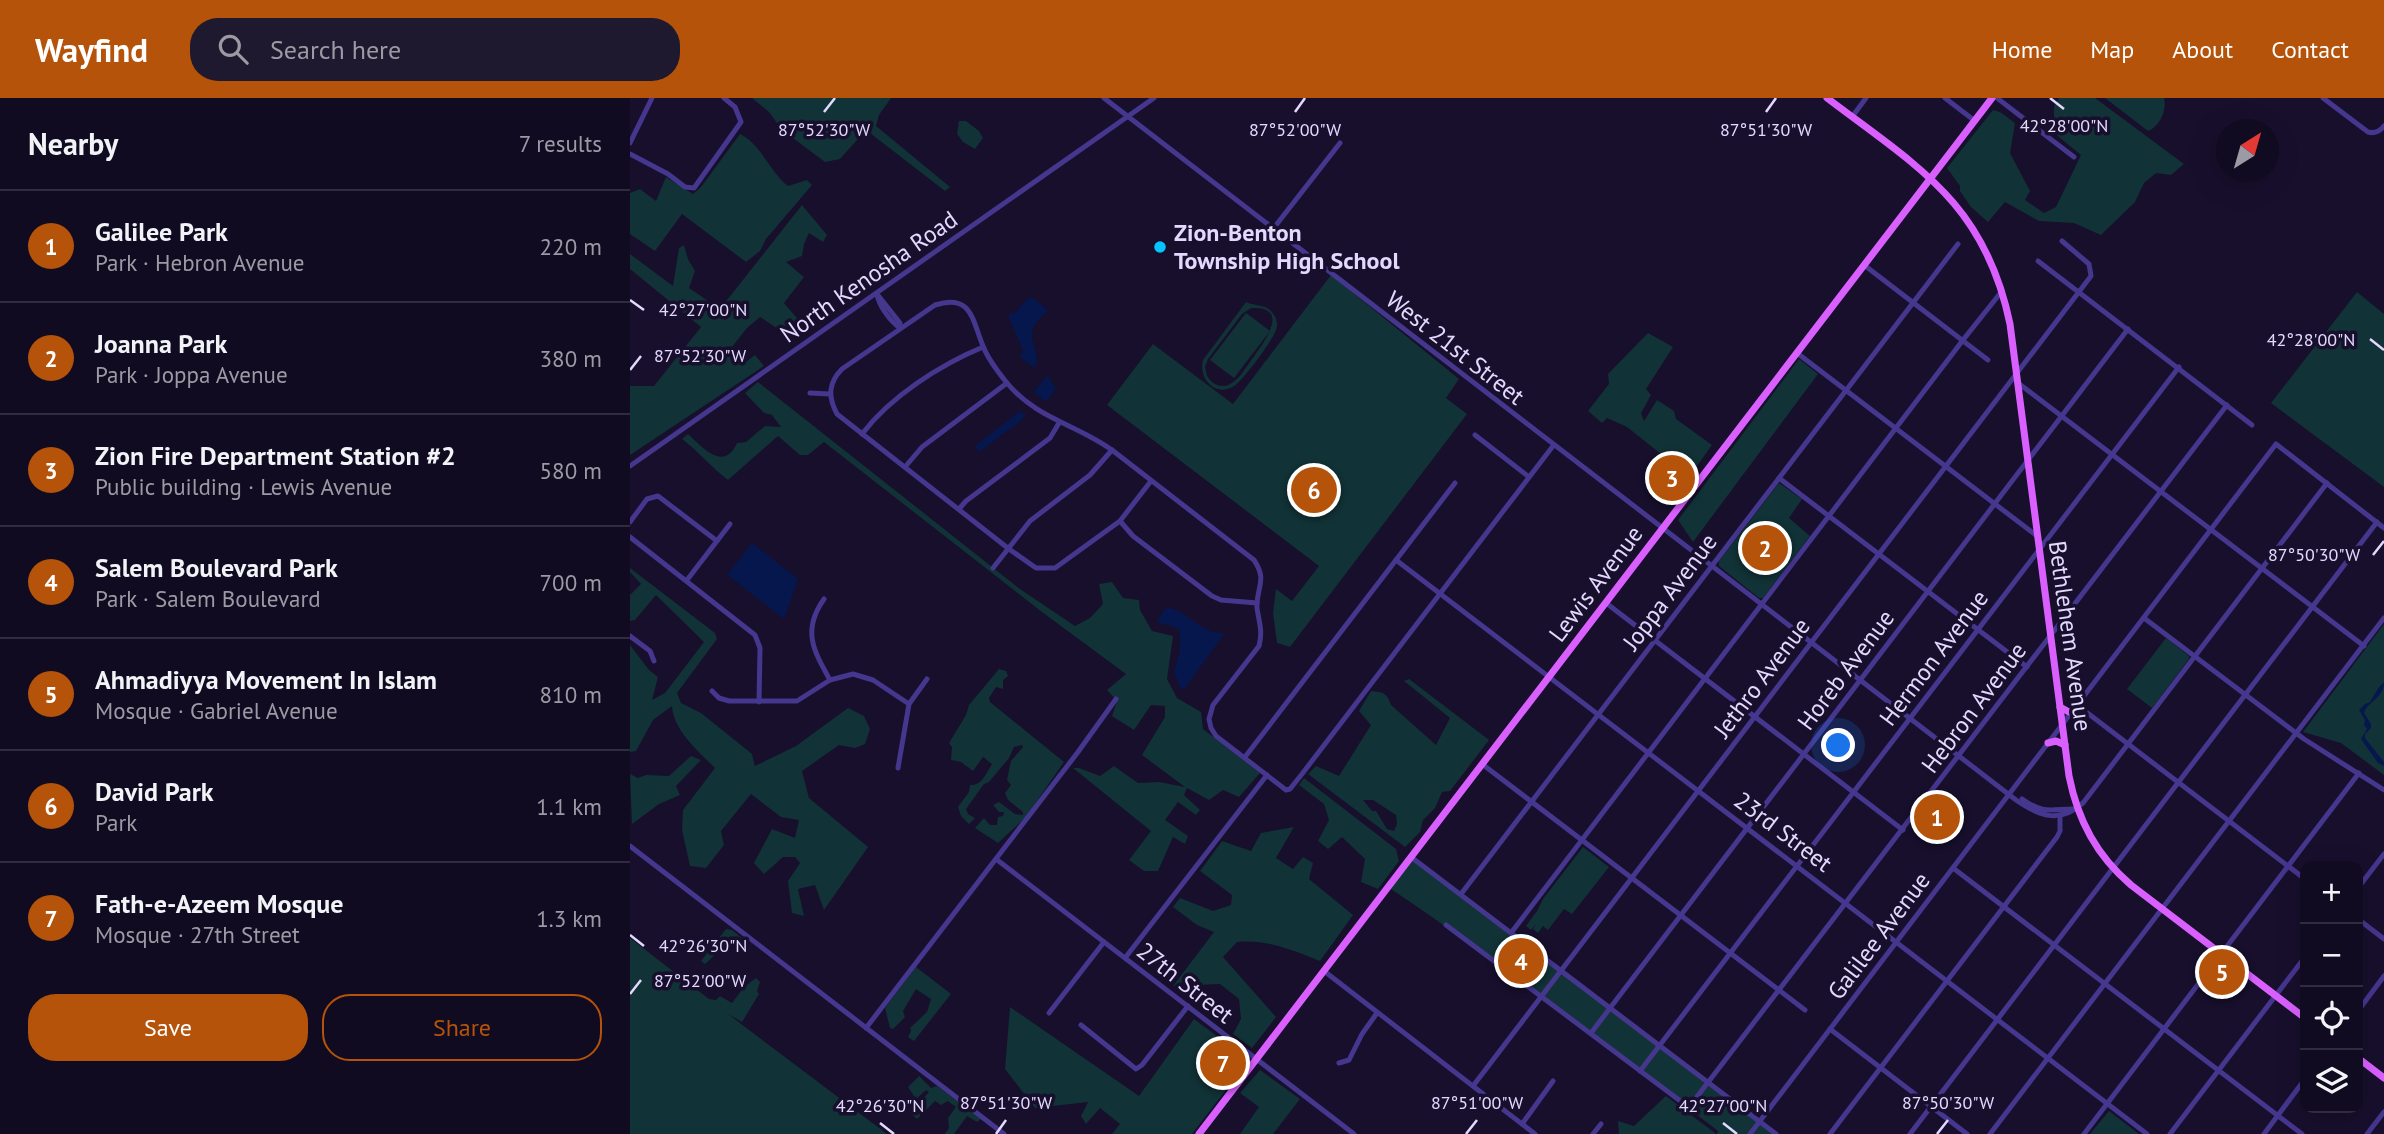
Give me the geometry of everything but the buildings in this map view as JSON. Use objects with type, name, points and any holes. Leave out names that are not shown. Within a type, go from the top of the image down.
[{"type":"main road","name":"Bethlehem Avenue","points":[[1827,98],[1931,178],[1968,220],[1986,249],[2002,291],[2018,383],[2069,776],[2077,809],[2093,842],[2113,868],[2162,909],[2300,1014]]},
{"type":"main road","name":"Lewis Avenue","points":[[1199,1134],[1994,98]]},
{"type":"main road","points":[[2060,707],[2069,712],[2075,707]]},
{"type":"main road","points":[[2048,743],[2056,741],[2065,746]]},
{"type":"main road","points":[[2363,1062],[2384,1077]]},
{"type":"street","points":[[630,144],[652,98]]},
{"type":"street","points":[[630,154],[690,189],[694,188],[740,126],[738,112],[724,98]]},
{"type":"street","name":"West 21st Street","points":[[1104,98],[1553,446],[2010,793],[2015,800],[2038,813],[2059,813]]},
{"type":"street","name":"North Kenosha Road","points":[[630,466],[1154,98]]},
{"type":"street","points":[[1852,117],[1866,98]]},
{"type":"street","points":[[1945,98],[1975,121]]},
{"type":"street","points":[[1994,98],[2074,157]]},
{"type":"street","points":[[2323,98],[2368,132],[2380,131],[2384,126]]},
{"type":"street","points":[[1273,229],[1340,143]]},
{"type":"street","name":"Jethro Avenue","points":[[1473,1086],[2091,276],[2093,269],[2062,241]]},
{"type":"street","name":"Joppa Avenue","points":[[1461,894],[1958,244]]},
{"type":"street","points":[[2038,261],[2252,425]]},
{"type":"street","points":[[1864,265],[1988,360]]},
{"type":"street","points":[[1511,933],[2002,291]]},
{"type":"street","points":[[877,293],[900,323],[900,328]]},
{"type":"street","points":[[1151,481],[1120,521],[1055,568],[1037,568],[837,414],[830,394],[837,374],[900,328],[934,305],[951,302],[961,304],[974,317],[983,347],[1007,383],[1034,408],[1112,450],[1254,560],[1265,574],[1257,603],[1262,636],[1259,646],[1213,705],[1209,719],[1216,736],[1286,790],[1290,789],[1553,446]]},
{"type":"street","name":"Horeb Avenue","points":[[1591,1033],[2128,329]]},
{"type":"street","points":[[862,434],[885,407],[951,362],[983,347]]},
{"type":"street","points":[[1797,353],[2037,536]]},
{"type":"street","name":"Hermon Avenue","points":[[1640,1071],[2179,367]]},
{"type":"street","points":[[905,467],[922,447],[1007,383]]},
{"type":"street","points":[[2018,383],[2364,646]]},
{"type":"street","points":[[810,393],[830,394]]},
{"type":"street","name":"Hebron Avenue","points":[[1640,1071],[1683,1103],[1698,1099],[2227,405]]},
{"type":"street","points":[[959,509],[1049,438],[1059,423]]},
{"type":"street","points":[[1475,435],[1529,477]]},
{"type":"street","name":"Galilee Avenue","points":[[1750,1134],[2276,444],[2327,483]]},
{"type":"street","points":[[993,568],[1030,521],[1090,475],[1112,450]]},
{"type":"street","points":[[1779,478],[2027,667]]},
{"type":"street","points":[[1245,757],[1455,483]]},
{"type":"street","points":[[1830,1134],[2057,836],[2060,831],[2059,813],[2077,809],[2327,483],[2384,527]]},
{"type":"street","points":[[630,522],[647,499],[657,496],[717,541]]},
{"type":"street","points":[[1120,521],[1133,536],[1212,596],[1221,600],[1257,603]]},
{"type":"street","points":[[1910,1134],[2377,522]]},
{"type":"street","points":[[687,580],[730,524]]},
{"type":"street","points":[[630,537],[755,635],[760,648],[759,702]]},
{"type":"street","name":"23rd Street","points":[[1396,560],[2147,1134]]},
{"type":"street","points":[[824,599],[813,619],[812,645],[830,680]]},
{"type":"street","points":[[1606,603],[1903,830]]},
{"type":"street","points":[[2144,618],[2297,733],[2384,790]]},
{"type":"street","points":[[1990,1134],[2384,618]]},
{"type":"street","points":[[630,636],[650,651],[654,661]]},
{"type":"street","points":[[712,691],[719,698],[729,701],[797,701],[830,680],[847,674],[863,676],[909,704]]},
{"type":"street","points":[[898,768],[909,704],[927,679]]},
{"type":"street","points":[[866,1028],[1116,699]]},
{"type":"street","points":[[2075,707],[2300,875]]},
{"type":"street","points":[[1482,764],[1805,1010]]},
{"type":"street","points":[[2084,1134],[2359,773]]},
{"type":"street","points":[[1125,958],[1267,775]]},
{"type":"street","points":[[630,846],[1004,1134]]},
{"type":"street","points":[[2363,881],[2384,854]]},
{"type":"street","points":[[1411,857],[1776,1134]]},
{"type":"street","name":"27th Street","points":[[996,859],[1354,1134]]},
{"type":"street","points":[[1953,868],[2302,1134]]},
{"type":"street","points":[[2363,923],[2384,939]]},
{"type":"street","points":[[1446,925],[1640,1071]]},
{"type":"street","points":[[1049,1013],[1104,942]]},
{"type":"street","points":[[2170,1134],[2300,964]]},
{"type":"street","points":[[1324,971],[1535,1134]]},
{"type":"street","points":[[2363,1003],[2384,976]]},
{"type":"street","points":[[1081,1025],[1136,1069],[1188,1006]]},
{"type":"street","points":[[1339,1063],[1349,1060],[1362,1034],[1377,1013]]},
{"type":"street","points":[[1830,1029],[1967,1134]]},
{"type":"street","points":[[1521,1124],[1553,1081]]},
{"type":"street","points":[[2264,1134],[2300,1086]]},
{"type":"street","points":[[2367,1134],[2384,1112]]},
{"type":"street","points":[[1593,1134],[1601,1124]]},
{"type":"green space","points":[[752,98],[891,98],[879,115],[876,126],[950,187],[945,191],[866,130],[840,159],[825,162],[782,130],[769,112]]},
{"type":"green space","points":[[2059,98],[2095,98],[2184,164],[2171,175],[2156,173],[2144,183],[2135,202],[2101,235],[2074,223],[2039,221],[2005,202],[1988,222],[1971,207],[1947,168],[1993,110],[2000,112],[2015,123],[2010,153],[2030,191],[2025,200],[2044,213],[2056,207],[2081,155],[2054,133],[2054,106]]},
{"type":"green space","points":[[2105,98],[2164,98],[2162,117],[2148,131]]},
{"type":"green space","points":[[959,121],[966,121],[979,131],[983,138],[975,149],[963,142],[957,134]]},
{"type":"green space","points":[[740,134],[760,151],[788,186],[807,180],[812,185],[766,239],[760,251],[746,262],[682,214],[655,251],[630,234],[630,193],[640,189],[656,201],[666,177],[693,194]]},
{"type":"green space","points":[[802,205],[827,235],[823,242],[809,233],[802,256],[786,262],[804,277],[784,303],[801,323],[781,331],[760,317],[747,328],[728,352],[742,365],[755,355],[764,366],[630,455],[630,386],[654,386],[701,327],[630,269],[630,254],[673,286],[679,248],[684,245],[695,271],[689,288],[720,309]]},
{"type":"green space","points":[[1331,275],[1459,379],[1446,398],[1467,414],[1290,647],[1277,643],[1273,613],[1276,589],[1292,601],[1319,566],[1107,405],[1153,344],[1233,404]]},
{"type":"green space","points":[[2357,292],[2384,314],[2384,487],[2271,403]]},
{"type":"green space","points":[[1246,302],[1265,307],[1275,317],[1277,326],[1274,335],[1234,386],[1220,390],[1210,384],[1203,373],[1203,360]],"holes":[[[1251,308],[1264,309],[1270,313],[1272,320],[1262,345],[1233,382],[1223,386],[1214,383],[1207,376],[1205,367],[1208,359],[1242,314]]]},
{"type":"green space","points":[[1246,313],[1270,331],[1234,378],[1210,360]]},
{"type":"green space","points":[[1648,333],[1673,347],[1646,389],[1651,395],[1641,413],[1644,421],[1657,400],[1674,411],[1676,419],[1712,445],[1694,470],[1686,474],[1627,427],[1607,418],[1602,423],[1588,411],[1609,384],[1608,374]]},
{"type":"green space","points":[[1799,359],[1818,374],[1693,542],[1678,520]]},
{"type":"green space","points":[[758,382],[1020,589],[1075,626],[1090,618],[1103,604],[1099,584],[1112,582],[1123,598],[1139,600],[1140,610],[1152,631],[1173,636],[1167,679],[1177,698],[1201,712],[1203,729],[1260,773],[1239,797],[1223,790],[1209,800],[1187,788],[1184,795],[1200,810],[1196,815],[1178,802],[1165,820],[1188,836],[1185,844],[1173,837],[1158,871],[1144,871],[1129,860],[1151,831],[1073,768],[1100,776],[1114,766],[1138,783],[1159,782],[1185,787],[1142,755],[1165,717],[1165,706],[1151,705],[1134,730],[1112,716],[1117,701],[1107,690],[1126,674],[824,442],[808,455],[800,455],[778,436],[728,480],[682,439],[688,434],[707,451],[720,457],[732,452],[737,443],[746,442],[765,426],[781,427],[772,415],[764,413],[745,393]]},
{"type":"green space","points":[[1779,483],[1802,499],[1789,518],[1810,536],[1763,598],[1759,598],[1719,566],[1719,561]]},
{"type":"green space","points":[[630,568],[715,633],[717,639],[677,693],[681,703],[701,713],[752,754],[755,766],[796,746],[848,708],[864,716],[870,729],[865,744],[855,748],[839,745],[802,771],[809,798],[868,847],[824,910],[815,885],[798,889],[804,916],[792,913],[788,881],[800,863],[795,857],[783,857],[764,874],[754,863],[772,829],[795,838],[799,820],[781,817],[751,794],[721,831],[724,845],[706,868],[690,866],[682,830],[683,810],[715,768],[682,732],[673,715],[672,706],[653,720],[636,751],[630,752],[630,645],[649,670],[658,677],[652,700],[665,693],[704,642],[656,595],[635,620],[630,621],[630,595],[641,584],[630,572]]},
{"type":"green space","points":[[2384,624],[2384,775],[2341,743],[2303,732]]},
{"type":"green space","points":[[2166,638],[2189,656],[2189,659],[2152,708],[2127,689]]},
{"type":"green space","points":[[999,669],[1006,671],[1008,676],[1003,680],[1003,689],[996,687],[989,698],[990,702],[1064,762],[1025,818],[998,843],[975,828],[984,818],[990,825],[997,825],[998,817],[1003,816],[1004,812],[999,812],[993,805],[999,802],[1015,814],[1023,815],[1023,812],[1008,800],[1005,793],[1011,785],[1007,780],[1011,761],[1023,747],[1014,747],[1009,758],[989,782],[984,784],[966,809],[968,814],[975,818],[969,824],[961,816],[958,807],[969,792],[970,785],[981,781],[992,764],[983,757],[973,771],[961,762],[951,760],[952,747],[949,743],[969,705]]},
{"type":"green space","points":[[1409,679],[1489,740],[1450,791],[1442,792],[1435,808],[1423,820],[1420,832],[1405,847],[1308,774],[1316,766],[1339,776],[1371,725],[1359,711],[1371,691],[1384,694],[1391,705],[1436,745],[1450,718],[1404,681]],"holes":[[[1363,800],[1373,800],[1396,815],[1397,824],[1394,831],[1387,829],[1376,811],[1372,811]]]},
{"type":"green space","points":[[691,756],[701,760],[676,786],[680,795],[659,804],[632,824],[630,774],[638,778],[646,775],[669,776]]},
{"type":"green space","points":[[1304,778],[1396,849],[1399,861],[1378,889],[1361,882],[1365,859],[1342,837],[1328,849],[1318,841],[1329,820],[1324,804],[1299,785]]},
{"type":"green space","points":[[1294,827],[1276,858],[1293,869],[1303,857],[1313,863],[1309,879],[1353,915],[1320,961],[1279,946],[1259,942],[1237,942],[1223,957],[1276,1017],[1252,1048],[1233,1034],[1241,1019],[1239,999],[1220,984],[1173,986],[1214,932],[1197,925],[1173,907],[1180,898],[1213,911],[1231,905],[1232,895],[1200,871],[1222,841],[1251,851],[1261,833]]},
{"type":"green space","points":[[1583,847],[1609,867],[1572,914],[1564,909],[1548,930],[1543,926],[1538,933],[1533,929],[1536,924],[1531,930],[1526,926]]},
{"type":"green space","points":[[1411,857],[1776,1134],[1717,1134],[1718,1131],[1555,1006],[1388,887]]},
{"type":"green space","points":[[726,929],[732,930],[749,944],[742,954],[735,941],[722,955],[718,952],[705,964],[701,961]]},
{"type":"green space","points":[[630,938],[709,999],[716,1000],[720,996],[732,1003],[744,987],[756,978],[760,982],[757,991],[759,994],[742,1022],[728,1014],[887,1134],[630,1134]]},
{"type":"green space","points":[[916,967],[951,994],[914,1041],[908,1037],[910,1028],[927,1012],[931,999],[916,989],[903,1011],[905,1017],[893,1029],[890,1028],[885,1008]]},
{"type":"green space","points":[[1010,1007],[1139,1096],[1194,1019],[1249,1060],[1192,1134],[1112,1134],[1120,1124],[1100,1108],[1086,1124],[1081,1116],[1088,1102],[1035,1108],[1005,1069]]},
{"type":"green space","points":[[1260,1070],[1300,1099],[1273,1134],[1240,1134],[1259,1107],[1240,1093]]},
{"type":"green space","points":[[919,1076],[931,1088],[937,1086],[981,1119],[977,1122],[967,1116],[954,1134],[945,1134],[949,1128],[948,1118],[956,1107],[948,1101],[941,1105],[935,1101],[917,1119],[910,1113],[929,1092],[926,1090],[916,1099],[908,1087]]},
{"type":"green space","points":[[1666,1096],[1715,1134],[1619,1134],[1618,1121],[1634,1126]]},
{"type":"green space","points":[[2109,1111],[2139,1134],[2090,1134]]},
{"type":"shaded area","points":[[1032,297],[1048,310],[1033,328],[1032,339],[1037,358],[1034,368],[1020,357],[1023,350],[1009,318],[1009,314],[1016,312]]},
{"type":"shaded area","points":[[1047,375],[1056,389],[1047,401],[1034,392]]},
{"type":"shaded area","points":[[1020,411],[1025,415],[1022,420],[979,452],[975,446]]},
{"type":"shaded area","points":[[752,543],[798,579],[784,619],[727,575]]},
{"type":"shaded area","points":[[1170,608],[1210,631],[1225,633],[1185,688],[1181,689],[1174,672],[1180,650],[1180,631],[1159,623],[1158,619],[1165,609]]},
{"type":"shaded area","points":[[2384,682],[2379,696],[2364,713],[2371,724],[2365,738],[2384,762],[2384,766],[2378,763],[2361,739],[2367,729],[2359,710],[2370,702]]},
{"type":"place","name":"Zion-Benton Township High School","points":[[1160,247]]},
{"type":"place","name":"Zion Fire Department Station #2","points":[[1672,478]]},
{"type":"place","name":"David Park","points":[[1314,490]]},
{"type":"place","name":"Joanna Park","points":[[1765,548]]},
{"type":"place","name":"Galilee Park","points":[[1937,817]]},
{"type":"place","name":"Salem Boulevard Park","points":[[1521,961]]},
{"type":"place","name":"Ahmadiyya Movement In Islam","points":[[2222,972]]},
{"type":"place","name":"Fath-e-Azeem Mosque","points":[[1223,1063]]}]
